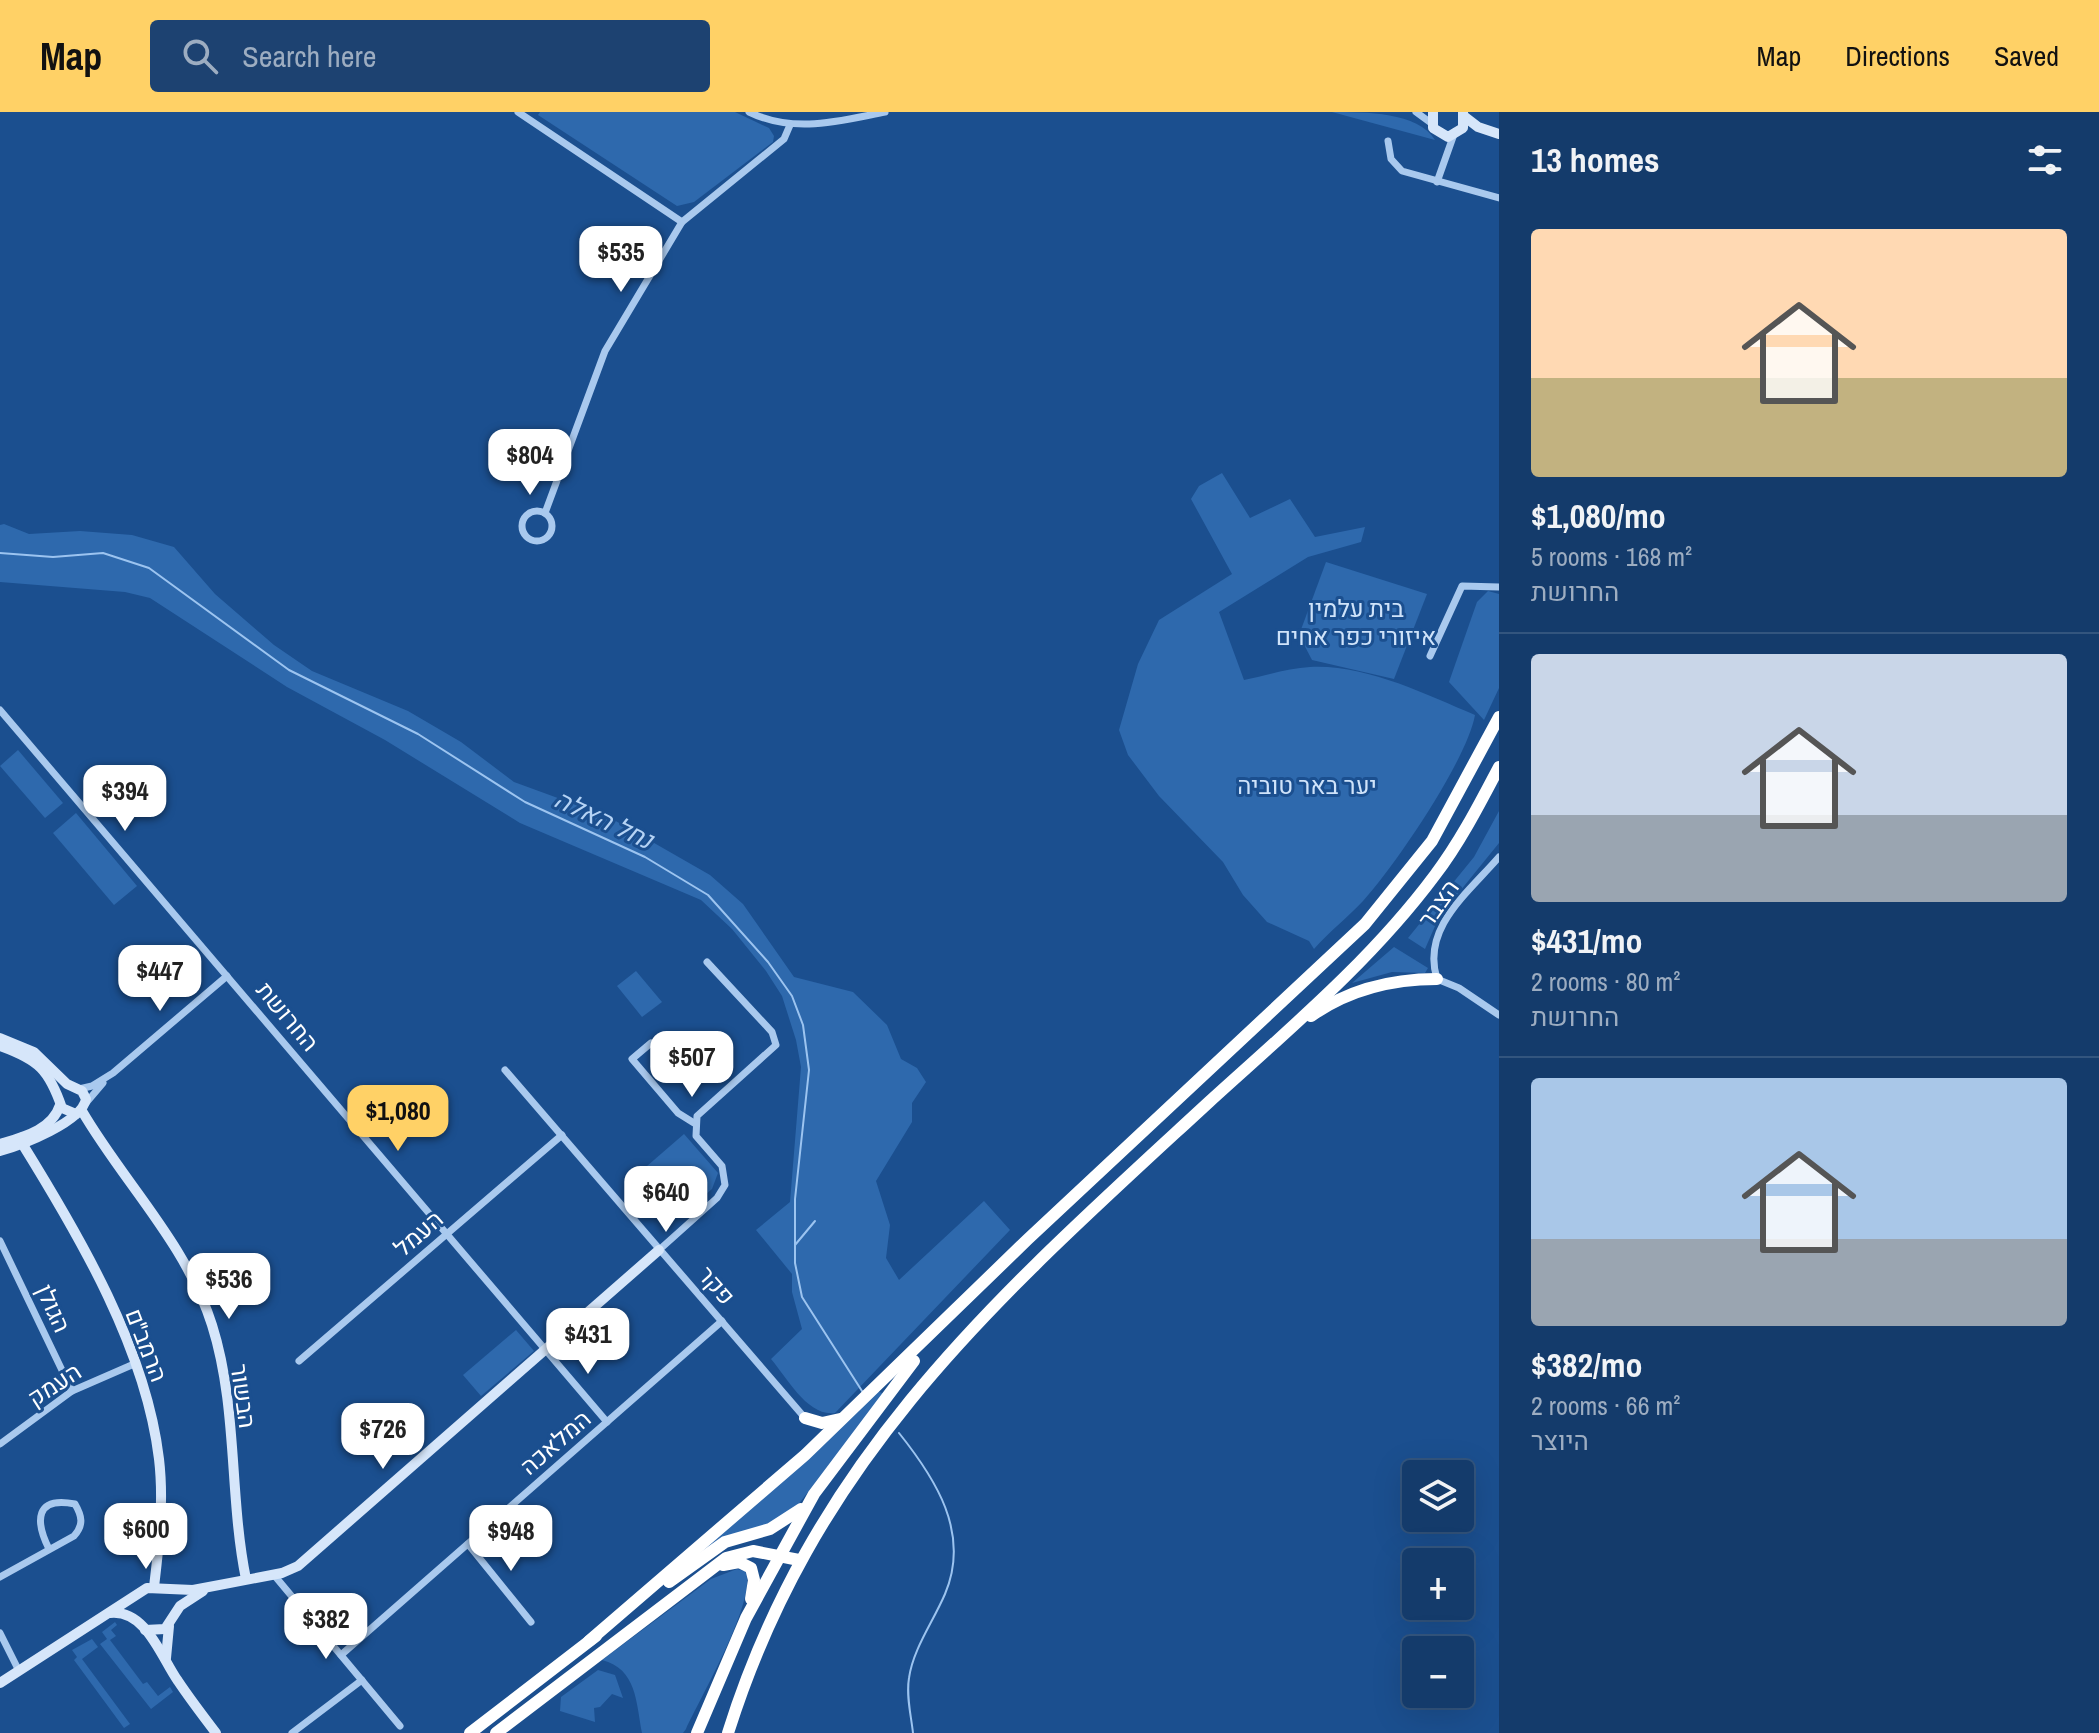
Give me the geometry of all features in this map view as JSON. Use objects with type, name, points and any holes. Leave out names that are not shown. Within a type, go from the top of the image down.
[{"type":"highway","points":[[589,1641],[805,1455],[943,1325],[1028,1239],[1365,924],[1432,841],[1499,717]]},
{"type":"highway","points":[[728,1733],[755,1651],[799,1560],[880,1438],[959,1340],[1043,1255],[1351,970],[1426,887],[1465,830],[1499,767]]},
{"type":"highway","points":[[1279,1038],[1322,1008],[1350,995],[1388,983],[1437,979]]},
{"type":"highway","points":[[697,1733],[746,1618],[814,1494],[943,1325]]},
{"type":"highway","points":[[805,1455],[809,1435],[805,1418],[830,1423],[850,1413]]},
{"type":"highway","points":[[470,1733],[725,1542],[784,1522],[814,1494]]},
{"type":"highway","points":[[744,1537],[799,1560]]},
{"type":"highway","points":[[496,1733],[726,1558],[746,1552],[782,1551]]},
{"type":"highway","points":[[709,1571],[733,1563],[744,1563],[751,1568],[754,1587],[746,1618]]},
{"type":"highway","points":[[704,1733],[718,1687]]},
{"type":"street","points":[[518,112],[682,222]]},
{"type":"street","points":[[749,112],[790,125],[830,123],[885,112]]},
{"type":"street","points":[[1416,112],[1432,118],[1440,135],[1444,158]]},
{"type":"street","points":[[1437,182],[1444,158],[1464,115],[1487,131]]},
{"type":"street","points":[[545,513],[605,351],[682,222],[784,139],[790,125]]},
{"type":"street","points":[[1440,135],[1487,131],[1499,134]]},
{"type":"street","points":[[1388,141],[1398,169],[1499,198]]},
{"type":"street","points":[[531,512],[545,513],[552,520],[552,531],[546,539],[531,540],[524,533],[524,519],[531,512]]},
{"type":"street","points":[[1430,656],[1462,586],[1499,587]]},
{"type":"street","name":"החרושת","points":[[0,710],[607,1422]]},
{"type":"street","name":"הצבר","points":[[1437,979],[1432,947],[1441,926],[1499,857]]},
{"type":"street","points":[[0,1683],[136,1595],[159,1589],[184,1591],[274,1575],[309,1558],[717,1198],[725,1185],[722,1166],[696,1136],[694,1123],[702,1111],[776,1045],[772,1032],[707,962]]},
{"type":"street","points":[[0,1151],[81,1109],[113,1073],[227,976]]},
{"type":"street","points":[[1437,979],[1459,988],[1499,1015]]},
{"type":"street","points":[[0,1038],[34,1052],[85,1095],[81,1109]]},
{"type":"street","points":[[651,1043],[632,1059],[678,1113],[694,1123]]},
{"type":"street","points":[[0,1046],[37,1064],[54,1083],[64,1111],[81,1109]]},
{"type":"street","name":"פקר","points":[[505,1070],[805,1418]]},
{"type":"street","points":[[0,1144],[23,1141],[49,1123],[62,1092],[92,1086],[113,1073]]},
{"type":"street","name":"הבשור","points":[[81,1109],[165,1231],[209,1317],[227,1398],[236,1526],[246,1579]]},
{"type":"street","name":"העמל","points":[[299,1361],[562,1135]]},
{"type":"street","name":"הרמב\"ם","points":[[23,1141],[93,1266],[134,1364],[159,1460],[159,1589]]},
{"type":"street","name":"הגולן","points":[[0,1241],[72,1391]]},
{"type":"street","name":"המלאכה","points":[[341,1655],[722,1321]]},
{"type":"street","name":"העמק","points":[[0,1444],[72,1391],[134,1364]]},
{"type":"street","points":[[0,1577],[68,1540],[81,1529],[82,1515],[75,1504],[63,1502],[48,1506],[41,1513],[38,1525],[49,1549]]},
{"type":"street","points":[[468,1544],[531,1622]]},
{"type":"street","points":[[274,1575],[400,1726]]},
{"type":"street","points":[[171,1671],[165,1653],[169,1626],[175,1614],[186,1600],[216,1585]]},
{"type":"street","points":[[159,1589],[172,1597],[175,1614]]},
{"type":"street","points":[[135,1622],[131,1609],[136,1595]]},
{"type":"street","points":[[108,1613],[126,1614],[156,1642],[171,1671],[216,1733]]},
{"type":"street","points":[[145,1630],[155,1632],[169,1626]]},
{"type":"street","points":[[0,1633],[18,1669]]},
{"type":"street","points":[[292,1733],[362,1680]]},
{"type":"green space","points":[[540,112],[735,112],[769,128],[774,136],[773,142],[694,202],[677,206],[538,115]]},
{"type":"green space","points":[[1332,112],[1375,113],[1404,119],[1427,131],[1435,140]]},
{"type":"green space","name":"יער באר טוביה","points":[[1222,473],[1250,518],[1290,499],[1315,537],[1365,527],[1361,542],[1308,557],[1219,612],[1244,680],[1302,668],[1352,670],[1394,682],[1475,715],[1459,758],[1393,864],[1363,901],[1314,949],[1309,941],[1267,922],[1243,895],[1223,862],[1159,796],[1128,755],[1119,730],[1138,664],[1159,620],[1232,574],[1191,499],[1199,486]]},
{"type":"green space","points":[[0,525],[29,534],[80,531],[132,535],[174,547],[215,594],[274,645],[312,671],[408,711],[461,742],[514,782],[607,816],[710,875],[743,904],[794,977],[853,992],[887,1025],[901,1059],[917,1068],[926,1082],[912,1103],[912,1122],[876,1181],[890,1225],[886,1258],[899,1280],[984,1201],[1010,1230],[835,1413],[825,1413],[807,1403],[771,1359],[802,1329],[792,1292],[792,1274],[756,1230],[790,1202],[801,1067],[782,996],[732,929],[701,900],[520,823],[385,740],[287,687],[150,598],[125,592],[0,582]]},
{"type":"green space","name":"בית עלמין איזורי כפר אחים","points":[[1326,562],[1427,594],[1394,679],[1312,660],[1299,635]]},
{"type":"green space","points":[[1488,591],[1499,594],[1499,688],[1484,720],[1449,682],[1477,602]]},
{"type":"green space","points":[[18,750],[63,803],[45,818],[0,766]]},
{"type":"green space","points":[[1499,811],[1499,843],[1439,917],[1425,949],[1408,938],[1474,857]]},
{"type":"green space","points":[[76,813],[137,886],[114,905],[53,833]]},
{"type":"green space","points":[[1394,947],[1428,968],[1425,973],[1392,972],[1352,983]]},
{"type":"green space","points":[[636,971],[662,1002],[642,1017],[617,986]]},
{"type":"green space","points":[[684,1134],[718,1173],[712,1189],[685,1212],[647,1166]]},
{"type":"green space","points":[[516,1330],[534,1351],[481,1396],[463,1375]]},
{"type":"green space","points":[[878,1391],[884,1394],[783,1520],[690,1558]]},
{"type":"green space","points":[[737,1569],[745,1571],[747,1584],[744,1603],[726,1649],[686,1729],[683,1733],[642,1733],[633,1688],[622,1671],[602,1660],[711,1579]]},
{"type":"green space","points":[[115,1622],[117,1625],[111,1630],[116,1636],[110,1640],[143,1684],[147,1682],[158,1696],[170,1687],[173,1692],[151,1709],[100,1644],[107,1639],[102,1632]]},
{"type":"green space","points":[[92,1639],[98,1647],[82,1659],[130,1724],[124,1728],[74,1660],[77,1657],[72,1650]]},
{"type":"green space","points":[[598,1670],[615,1675],[623,1698],[612,1694],[600,1707],[594,1708],[595,1722],[560,1711],[561,1697]]},
{"type":"waterway","name":"נחל האלה","points":[[0,553],[53,557],[103,553],[149,568],[289,670],[418,734],[525,802],[645,857],[708,895],[768,962],[792,996],[803,1025],[809,1070],[795,1199],[795,1263],[802,1297],[862,1391]]},
{"type":"waterway","points":[[795,1245],[815,1221]]},
{"type":"waterway","name":"נחל האלה","points":[[899,1433],[936,1488],[951,1528],[954,1549],[945,1594],[911,1667],[908,1692],[913,1733]]}]
